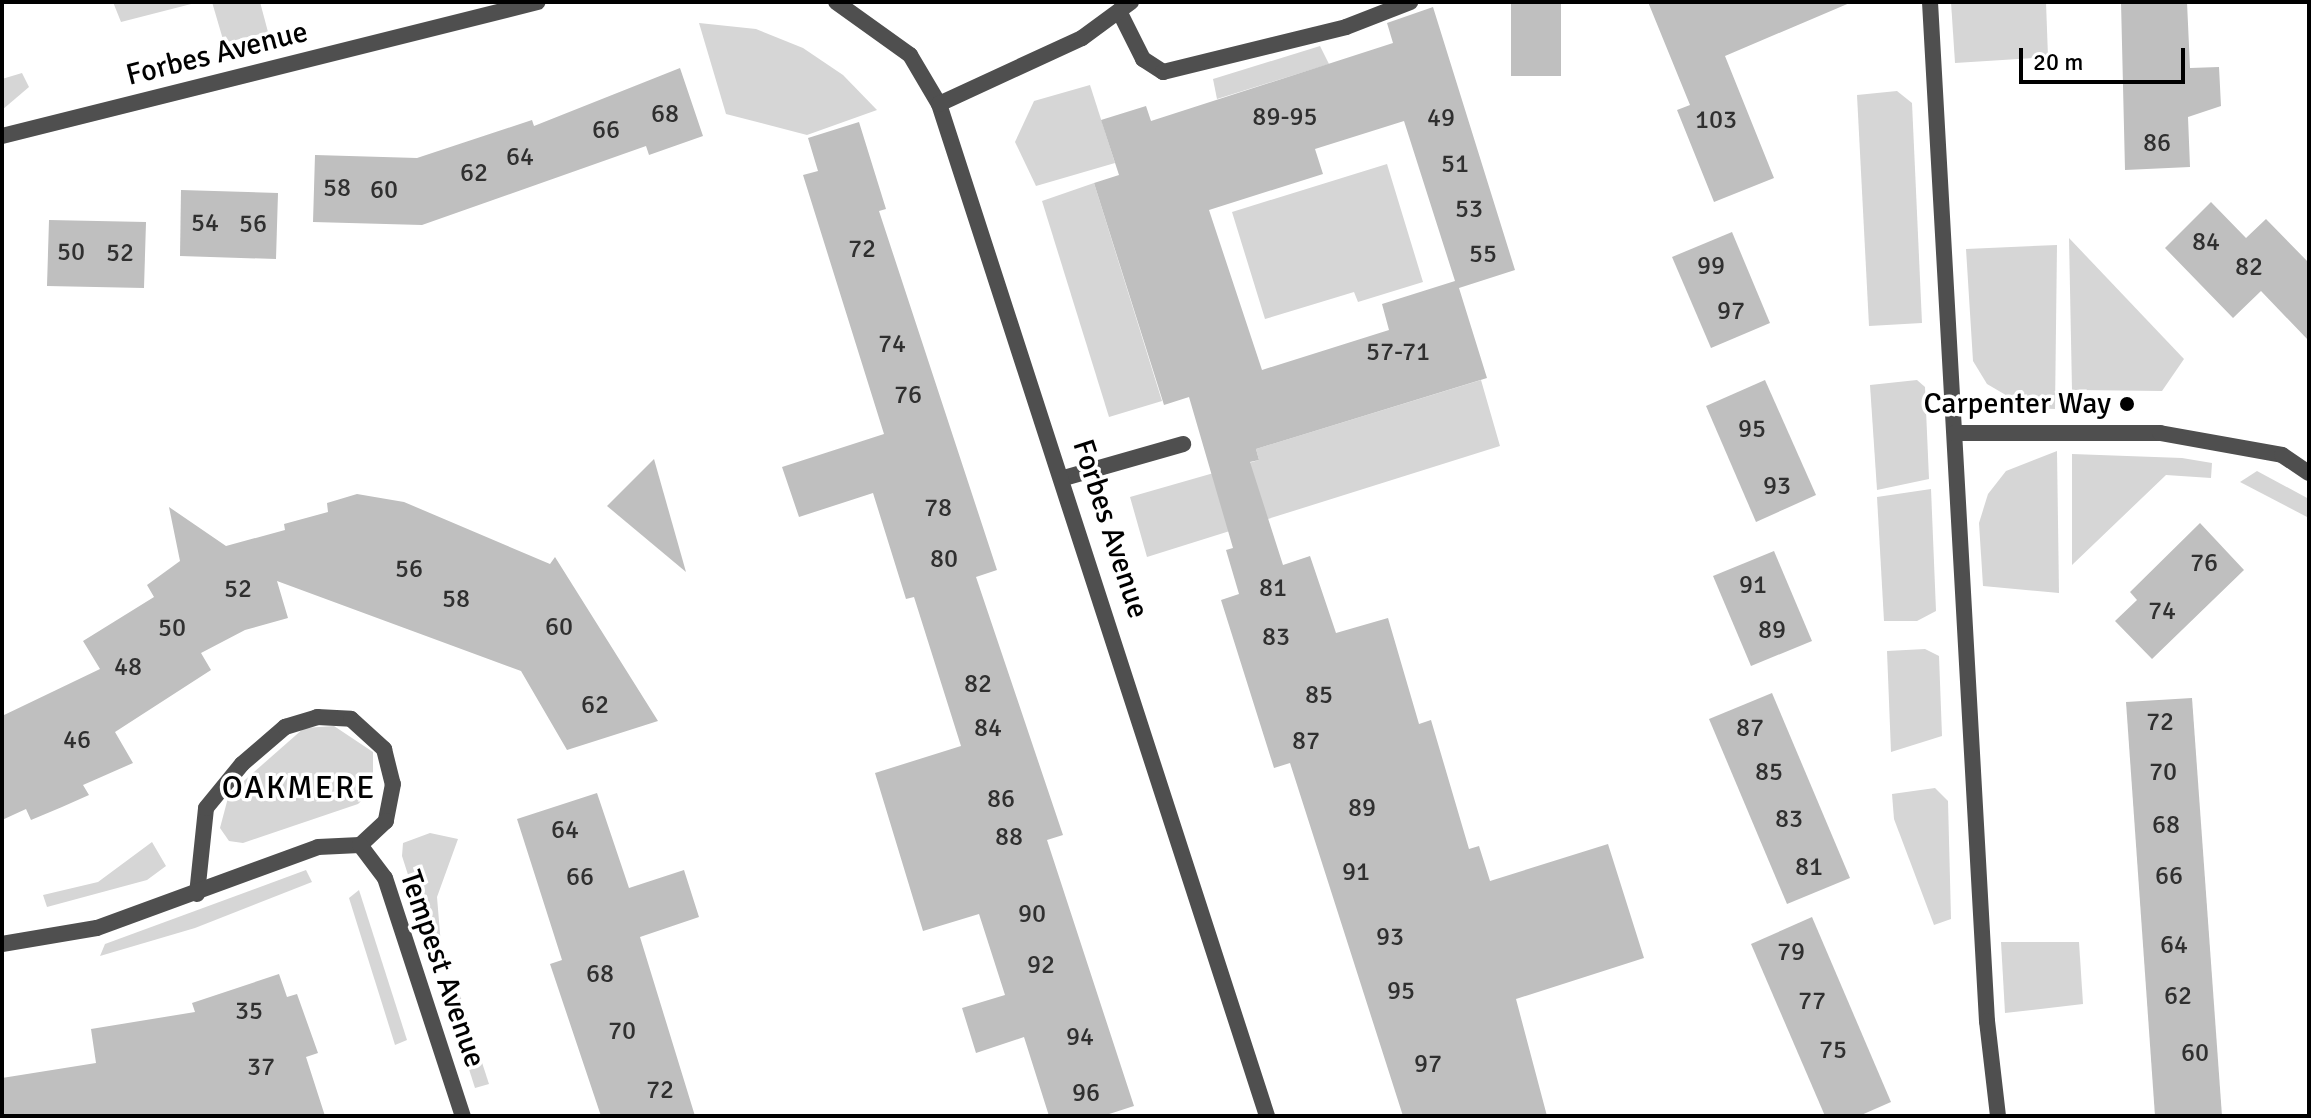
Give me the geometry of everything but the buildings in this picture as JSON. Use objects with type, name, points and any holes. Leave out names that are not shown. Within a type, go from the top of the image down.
[{"type":"street","name":"Forbes Avenue","points":[[2,136],[538,2]]},
{"type":"street","name":"Forbes Avenue","points":[[836,2],[910,55],[939,104],[1064,478],[1267,1116]]},
{"type":"street","points":[[939,104],[1082,38],[1125,6],[1143,59],[1163,72],[1346,27],[1410,2]]},
{"type":"street","points":[[1930,2],[1987,1029],[1998,1116]]},
{"type":"street","points":[[1955,433],[2160,433],[2282,455],[2309,473]]},
{"type":"street","points":[[1064,478],[1183,444]]},
{"type":"street","points":[[2,944],[97,928],[197,894],[318,847],[360,845],[386,821],[393,784],[384,749],[351,719],[306,720],[285,727],[242,764],[206,808],[197,894]]},
{"type":"street","name":"Tempest Avenue","points":[[360,845],[385,878],[463,1116]]},
{"type":"shaded area","points":[[113,2],[199,2],[121,22]]},
{"type":"shaded area","points":[[212,2],[260,2],[268,32],[224,43]]},
{"type":"shaded area","points":[[1951,2],[2046,2],[2048,57],[1955,63]]},
{"type":"shaded area","points":[[699,23],[756,29],[803,48],[843,75],[877,110],[807,135],[726,114]]},
{"type":"shaded area","points":[[1320,46],[1329,64],[1217,99],[1213,79]]},
{"type":"shaded area","points":[[22,73],[29,87],[2,110],[2,79]]},
{"type":"shaded area","points":[[1090,85],[1115,163],[1036,186],[1015,142],[1034,101]]},
{"type":"shaded area","points":[[1897,91],[1912,103],[1922,323],[1869,326],[1857,95]]},
{"type":"shaded area","points":[[1387,164],[1423,282],[1358,302],[1354,292],[1265,319],[1232,212]]},
{"type":"shaded area","points":[[1094,183],[1162,401],[1109,417],[1042,201]]},
{"type":"shaded area","points":[[2069,238],[2184,359],[2162,391],[2072,390]]},
{"type":"shaded area","points":[[2057,245],[2055,409],[2028,408],[1987,384],[1973,361],[1966,249]]},
{"type":"shaded area","points":[[1481,380],[1500,446],[1147,557],[1130,497],[1259,460],[1256,449]]},
{"type":"shaded area","points":[[1917,380],[1925,387],[1929,479],[1877,490],[1870,385]]},
{"type":"shaded area","points":[[2057,451],[2059,593],[1983,586],[1979,523],[1988,494],[2006,471]]},
{"type":"shaded area","points":[[2072,454],[2182,458],[2212,463],[2211,478],[2166,475],[2072,565]]},
{"type":"shaded area","points":[[2257,471],[2309,499],[2309,518],[2240,482]]},
{"type":"shaded area","points":[[1931,489],[1936,611],[1917,621],[1884,621],[1877,497]]},
{"type":"shaded area","points":[[1925,649],[1939,656],[1942,736],[1891,752],[1887,651]]},
{"type":"shaded area","points":[[334,726],[373,752],[373,790],[358,804],[243,843],[229,841],[220,828],[229,794],[304,728]]},
{"type":"shaded area","points":[[1935,788],[1948,801],[1951,919],[1934,925],[1894,819],[1892,794]]},
{"type":"shaded area","points":[[430,833],[458,839],[437,897],[441,945],[432,950],[402,856],[403,843]]},
{"type":"shaded area","points":[[152,842],[166,866],[147,880],[47,907],[43,895],[98,882]]},
{"type":"shaded area","points":[[306,870],[312,882],[195,928],[100,956],[105,944]]},
{"type":"shaded area","points":[[359,890],[407,1040],[395,1045],[349,898]]},
{"type":"shaded area","points":[[2001,942],[2079,942],[2083,1004],[2005,1013]]},
{"type":"shaded area","points":[[458,989],[489,1084],[475,1088],[445,994]]},
{"type":"place","name":"Carpenter Way","points":[[2127,404]]},
{"type":"district","name":"OAKMERE","points":[[299,788]]}]
